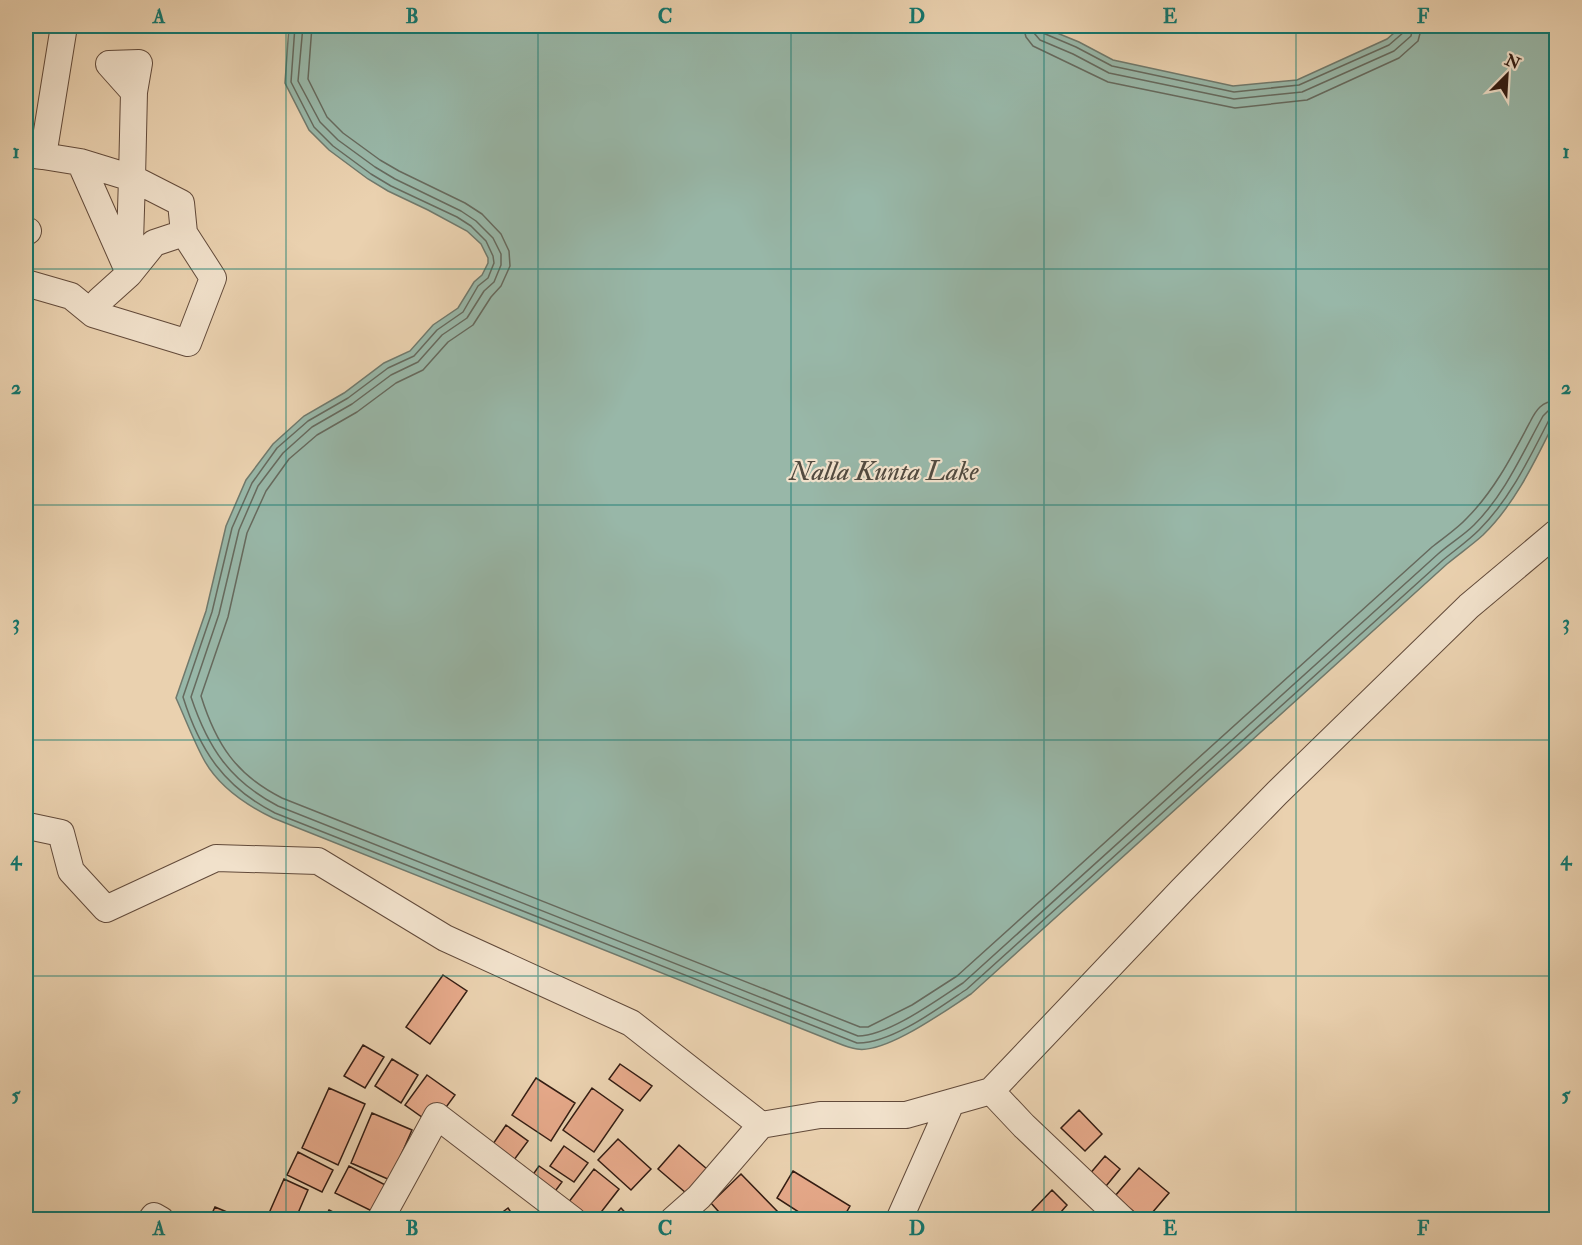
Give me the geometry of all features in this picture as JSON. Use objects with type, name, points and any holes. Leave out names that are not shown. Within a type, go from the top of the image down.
[{"type":"street","points":[[26,283],[71,296],[93,314],[188,343],[213,278],[184,233],[181,203],[132,178],[80,162],[34,155],[64,26]]},
{"type":"street","points":[[129,274],[134,92]]},
{"type":"street","points":[[80,162],[129,274]]},
{"type":"street","points":[[93,314],[99,301],[129,274],[154,243],[184,233]]},
{"type":"street","points":[[673,1220],[699,1197],[761,1125],[820,1114],[906,1115],[992,1092],[1182,890],[1277,793],[1469,606],[1557,534]]},
{"type":"street","points":[[26,827],[61,833],[70,871],[106,909],[216,858],[318,861],[446,938],[631,1023],[761,1125]]},
{"type":"street","points":[[992,1092],[1024,1126],[1123,1220]]},
{"type":"street","points":[[899,1220],[951,1103]]},
{"type":"street","points":[[380,1220],[437,1116],[573,1220]]},
{"type":"street","points":[[151,1220],[154,1216],[161,1220]]},
{"type":"water","name":"Nalla Kunta Lake","points":[[289,26],[1040,26],[1079,42],[1113,60],[1233,86],[1297,80],[1387,39],[1402,26],[1556,26],[1556,419],[1515,495],[1483,535],[1447,564],[971,994],[932,1020],[884,1045],[869,1049],[850,1048],[273,818],[233,793],[216,777],[203,758],[176,698],[206,611],[226,526],[246,480],[273,444],[304,416],[344,393],[384,363],[410,351],[433,325],[458,308],[488,263],[481,244],[467,231],[368,179],[329,150],[309,130],[285,83]]},
{"type":"building","points":[[443,975],[467,991],[430,1044],[406,1027]]},
{"type":"building","points":[[363,1045],[384,1057],[365,1088],[344,1076]]},
{"type":"building","points":[[392,1059],[418,1075],[401,1103],[375,1086]]},
{"type":"building","points":[[620,1064],[652,1086],[640,1101],[609,1079]]},
{"type":"building","points":[[427,1075],[455,1095],[433,1125],[405,1105]]},
{"type":"building","points":[[536,1078],[575,1103],[551,1141],[512,1115]]},
{"type":"building","points":[[329,1088],[365,1104],[338,1165],[302,1148]]},
{"type":"building","points":[[592,1088],[623,1110],[594,1152],[563,1130]]},
{"type":"building","points":[[1079,1110],[1102,1134],[1085,1151],[1061,1128]]},
{"type":"building","points":[[372,1113],[412,1130],[390,1180],[351,1163]]},
{"type":"building","points":[[506,1125],[528,1141],[505,1172],[484,1157]]},
{"type":"building","points":[[618,1139],[651,1169],[631,1190],[598,1160]]},
{"type":"building","points":[[679,1145],[714,1175],[693,1199],[658,1169]]},
{"type":"building","points":[[564,1146],[588,1163],[574,1182],[550,1166]]},
{"type":"building","points":[[298,1152],[333,1170],[322,1192],[287,1175]]},
{"type":"building","points":[[1105,1156],[1120,1169],[1093,1202],[1077,1189]]},
{"type":"building","points":[[349,1166],[393,1189],[380,1215],[335,1193]]},
{"type":"building","points":[[539,1166],[562,1182],[544,1206],[522,1190]]},
{"type":"building","points":[[1139,1168],[1169,1193],[1146,1220],[1115,1196]]},
{"type":"building","points":[[594,1169],[619,1189],[595,1220],[555,1220]]},
{"type":"building","points":[[793,1171],[850,1206],[842,1220],[811,1220],[777,1198]]},
{"type":"building","points":[[741,1174],[778,1212],[770,1220],[726,1220],[711,1203]]},
{"type":"building","points":[[284,1179],[308,1190],[295,1220],[266,1220]]},
{"type":"building","points":[[1052,1190],[1067,1205],[1054,1220],[1042,1220],[1032,1211]]},
{"type":"building","points":[[215,1207],[246,1220],[209,1220]]},
{"type":"building","points":[[508,1208],[516,1220],[492,1220]]},
{"type":"building","points":[[621,1208],[632,1220],[610,1220]]},
{"type":"building","points":[[329,1210],[345,1218],[344,1220],[324,1220]]}]
